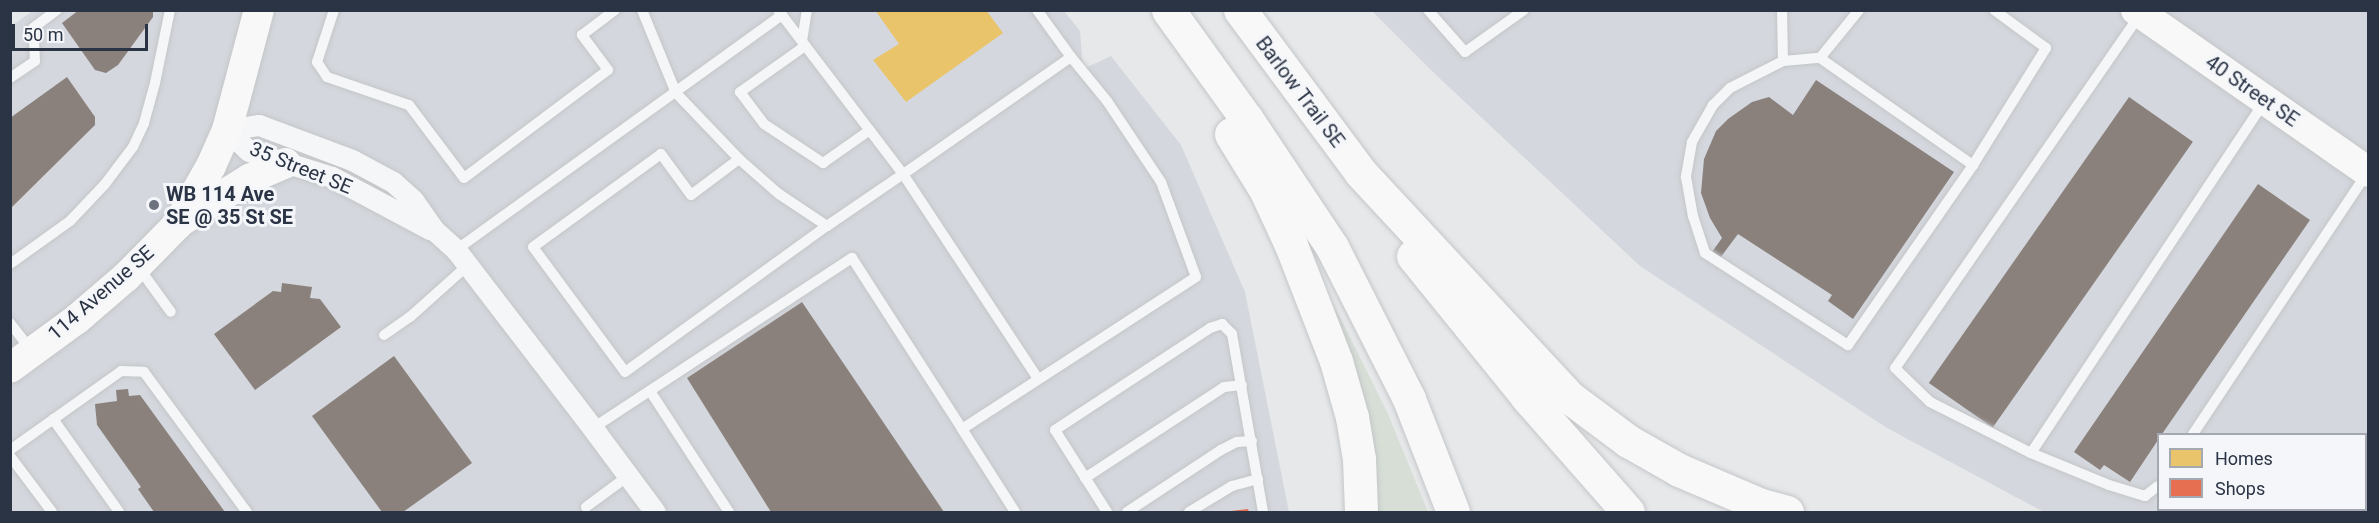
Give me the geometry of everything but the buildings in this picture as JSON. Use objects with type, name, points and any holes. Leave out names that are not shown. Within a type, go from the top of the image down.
[{"type":"main road","name":"114 Avenue SE","points":[[21,360],[77,319],[137,266],[178,224],[211,166],[227,130],[259,10]]},
{"type":"main road","points":[[1154,10],[1161,28],[1266,191],[1291,245],[1320,316],[1352,417],[1359,459],[1361,513]]},
{"type":"main road","points":[[1168,10],[1246,118],[1336,255],[1409,399],[1453,513]]},
{"type":"main road","name":"Barlow Trail SE","points":[[1240,10],[1361,173]]},
{"type":"main road","name":"40 Street SE","points":[[2138,12],[2368,172]]},
{"type":"main road","points":[[178,224],[233,187],[286,163]]},
{"type":"main road","points":[[1361,173],[1422,270],[1628,513]]},
{"type":"main road","points":[[1361,173],[1569,397],[1628,441],[1679,470],[1761,505],[1787,513]]},
{"type":"street","name":"35 Street SE","points":[[227,130],[260,125],[352,160],[393,182],[413,200],[434,230],[461,258],[655,513]]},
{"type":"street","name":"35 Street SE","points":[[227,130],[249,151],[332,177],[434,230]]},
{"type":"lane","points":[[10,78],[35,61],[33,28],[57,10]]},
{"type":"lane","points":[[10,264],[70,221],[105,184],[133,147],[144,123],[170,10]]},
{"type":"lane","points":[[334,10],[317,62],[327,77],[409,105],[464,178],[608,70],[582,34],[615,10]]},
{"type":"lane","points":[[642,10],[676,93],[739,159],[779,194],[827,226]]},
{"type":"lane","points":[[807,10],[804,44],[740,92],[764,124],[823,163],[870,130]]},
{"type":"lane","points":[[962,429],[1196,277],[1161,182],[1107,101],[1036,10]]},
{"type":"lane","points":[[1428,10],[1465,52],[1524,10]]},
{"type":"lane","points":[[1782,10],[1783,61]]},
{"type":"lane","points":[[1820,58],[1859,10]]},
{"type":"lane","points":[[1973,165],[1820,58],[1783,61],[1730,88],[1713,105],[1692,142],[1686,177],[1693,216],[1705,253],[1848,345],[1973,165],[2046,48],[1994,10]]},
{"type":"lane","points":[[2138,12],[1895,368],[1930,402],[2031,453],[2109,485],[2145,496],[2157,487]]},
{"type":"lane","points":[[384,335],[410,316],[461,258],[780,13],[903,174],[1038,379]]},
{"type":"lane","points":[[739,159],[691,195],[661,154],[533,247],[625,372],[827,226],[1071,57]]},
{"type":"lane","points":[[2031,453],[2265,100]]},
{"type":"lane","points":[[2194,433],[2368,172]]},
{"type":"lane","points":[[593,429],[852,258],[1015,513]]},
{"type":"lane","points":[[137,266],[171,312]]},
{"type":"lane","points":[[10,323],[21,360]]},
{"type":"lane","points":[[1107,513],[1055,430],[1210,328],[1222,324],[1232,334],[1263,513]]},
{"type":"lane","points":[[10,450],[121,371],[144,372],[247,513]]},
{"type":"lane","points":[[1086,478],[1224,387],[1242,384]]},
{"type":"lane","points":[[650,391],[729,513]]},
{"type":"lane","points":[[53,419],[119,513]]},
{"type":"lane","points":[[1127,513],[1221,450],[1237,442],[1252,441]]},
{"type":"lane","points":[[12,462],[52,513]]},
{"type":"lane","points":[[586,507],[628,476]]},
{"type":"lane","points":[[1189,513],[1232,486],[1258,479]]},
{"type":"shaded area","points":[[34,10],[1064,11],[1080,31],[1083,69],[1111,56],[1181,145],[1245,292],[1289,512],[11,512],[10,27]]},
{"type":"shaded area","points":[[1372,11],[2368,11],[2368,512],[2044,512],[1887,428],[1640,266],[1434,73]]},
{"type":"shaded area","points":[[1336,309],[1388,414],[1428,512],[1368,512],[1328,312]]},
{"type":"place","name":"WB 114 Ave SE @ 35 St SE","points":[[154,205]]}]
